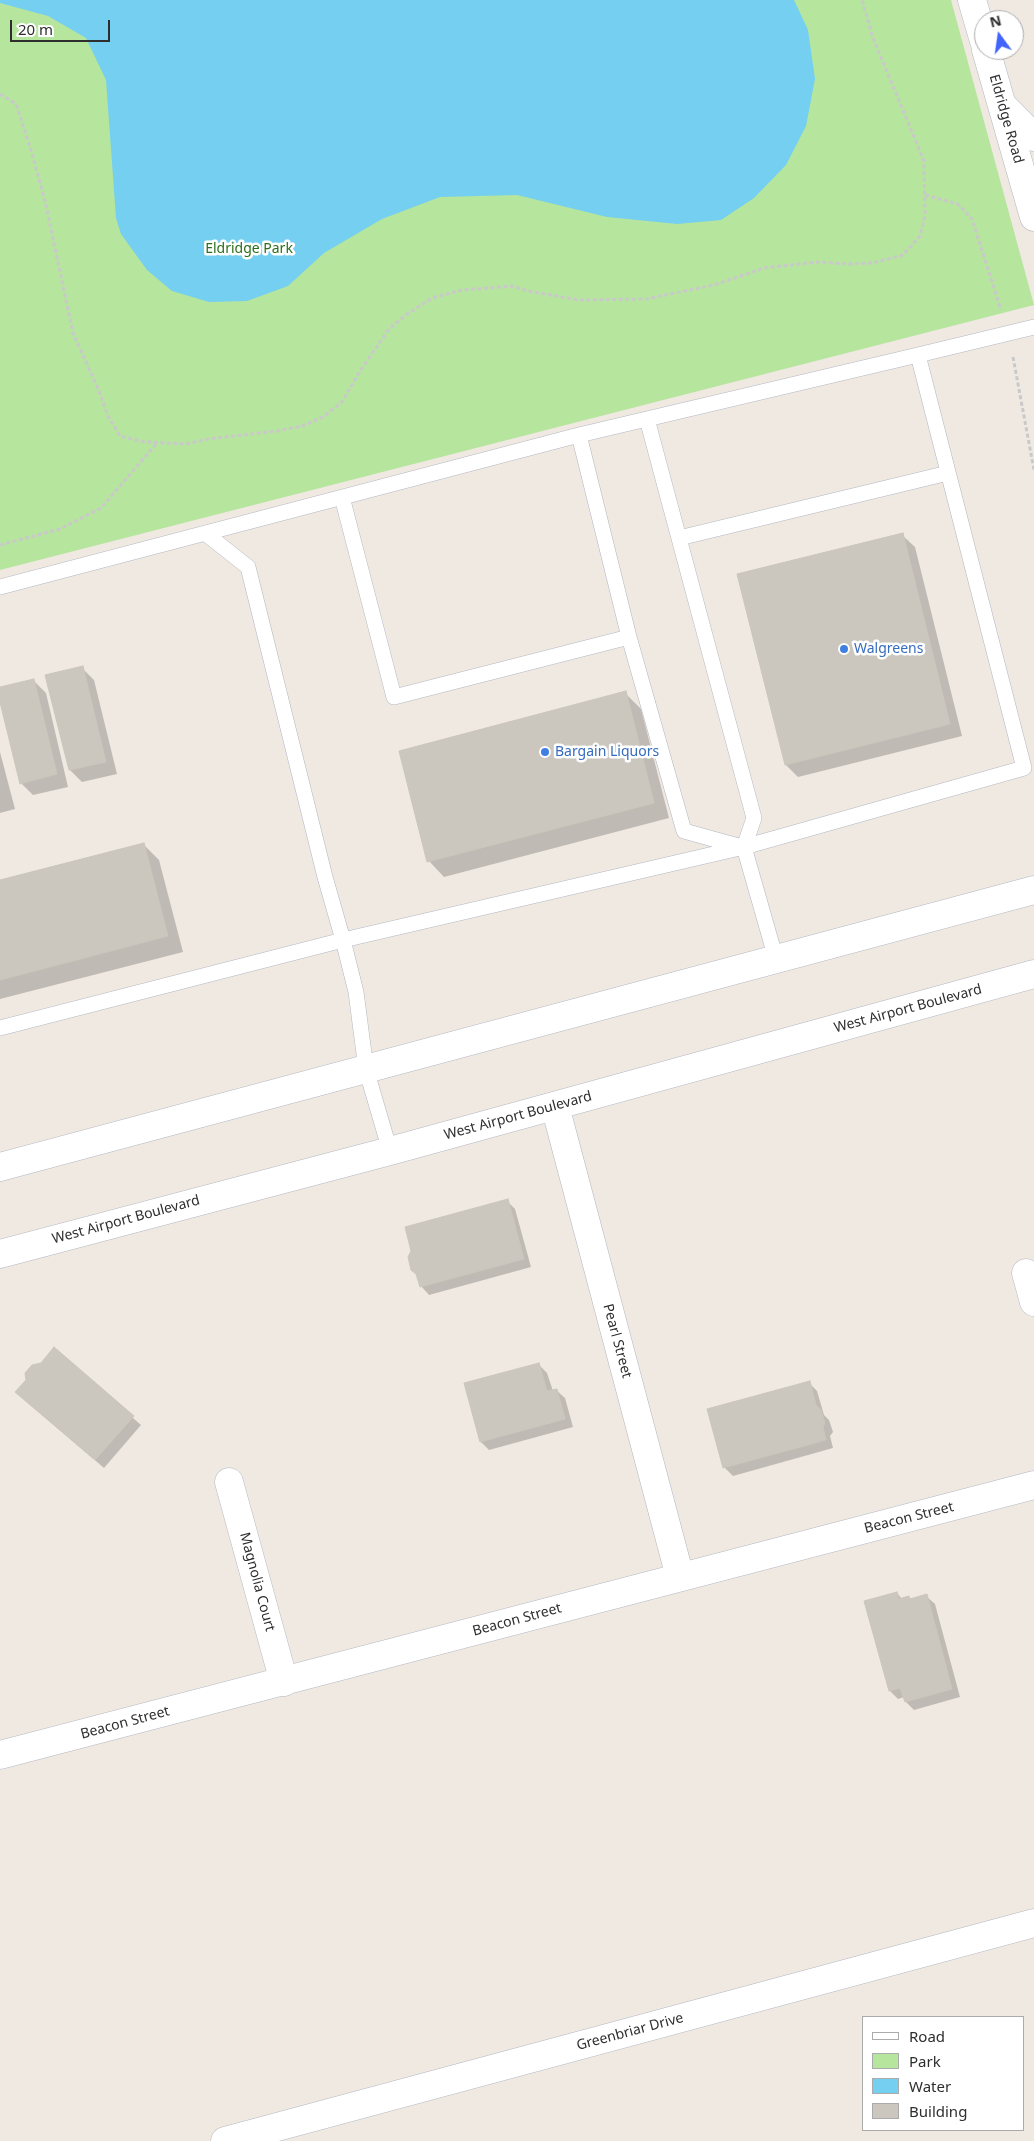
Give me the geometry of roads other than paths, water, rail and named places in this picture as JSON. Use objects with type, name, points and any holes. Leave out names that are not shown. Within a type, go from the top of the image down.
[{"type":"street","name":"Eldridge Road","points":[[989,60],[1034,217]]},
{"type":"street","points":[[1002,106],[1034,137]]},
{"type":"street","points":[[0,1167],[1034,890]]},
{"type":"street","name":"West Airport Boulevard","points":[[0,1254],[390,1151],[1034,974]]},
{"type":"street","name":"Pearl Street","points":[[555,1106],[680,1577]]},
{"type":"street","points":[[1026,1273],[1034,1302]]},
{"type":"street","name":"Magnolia Court","points":[[230,1482],[284,1682]]},
{"type":"street","name":"Beacon Street","points":[[0,1755],[1034,1485]]},
{"type":"street","name":"Greenbriar Drive","points":[[225,2141],[1034,1923]]},
{"type":"lane","points":[[0,587],[579,436],[1034,327]]},
{"type":"lane","points":[[0,1028],[343,940],[744,847],[1024,768],[918,355]]},
{"type":"lane","points":[[647,419],[754,818],[744,847],[776,959]]},
{"type":"lane","points":[[579,436],[629,637],[684,831],[744,847]]},
{"type":"lane","points":[[679,538],[948,473]]},
{"type":"lane","points":[[342,497],[394,696],[629,637]]},
{"type":"lane","points":[[205,533],[248,567],[356,992],[366,1069],[390,1151]]},
{"type":"water","points":[[0,0],[794,0],[808,30],[815,79],[806,126],[786,165],[754,198],[721,220],[677,224],[607,217],[517,195],[440,197],[382,219],[324,253],[288,286],[247,301],[209,302],[172,291],[147,270],[121,234],[116,218],[106,80],[86,38],[48,16],[0,3]]},
{"type":"place","name":"Walgreens","points":[[844,649]]},
{"type":"place","name":"Bargain Liquors","points":[[545,752]]},
{"type":"park label","name":"Eldridge Park","points":[[249,249]]}]
